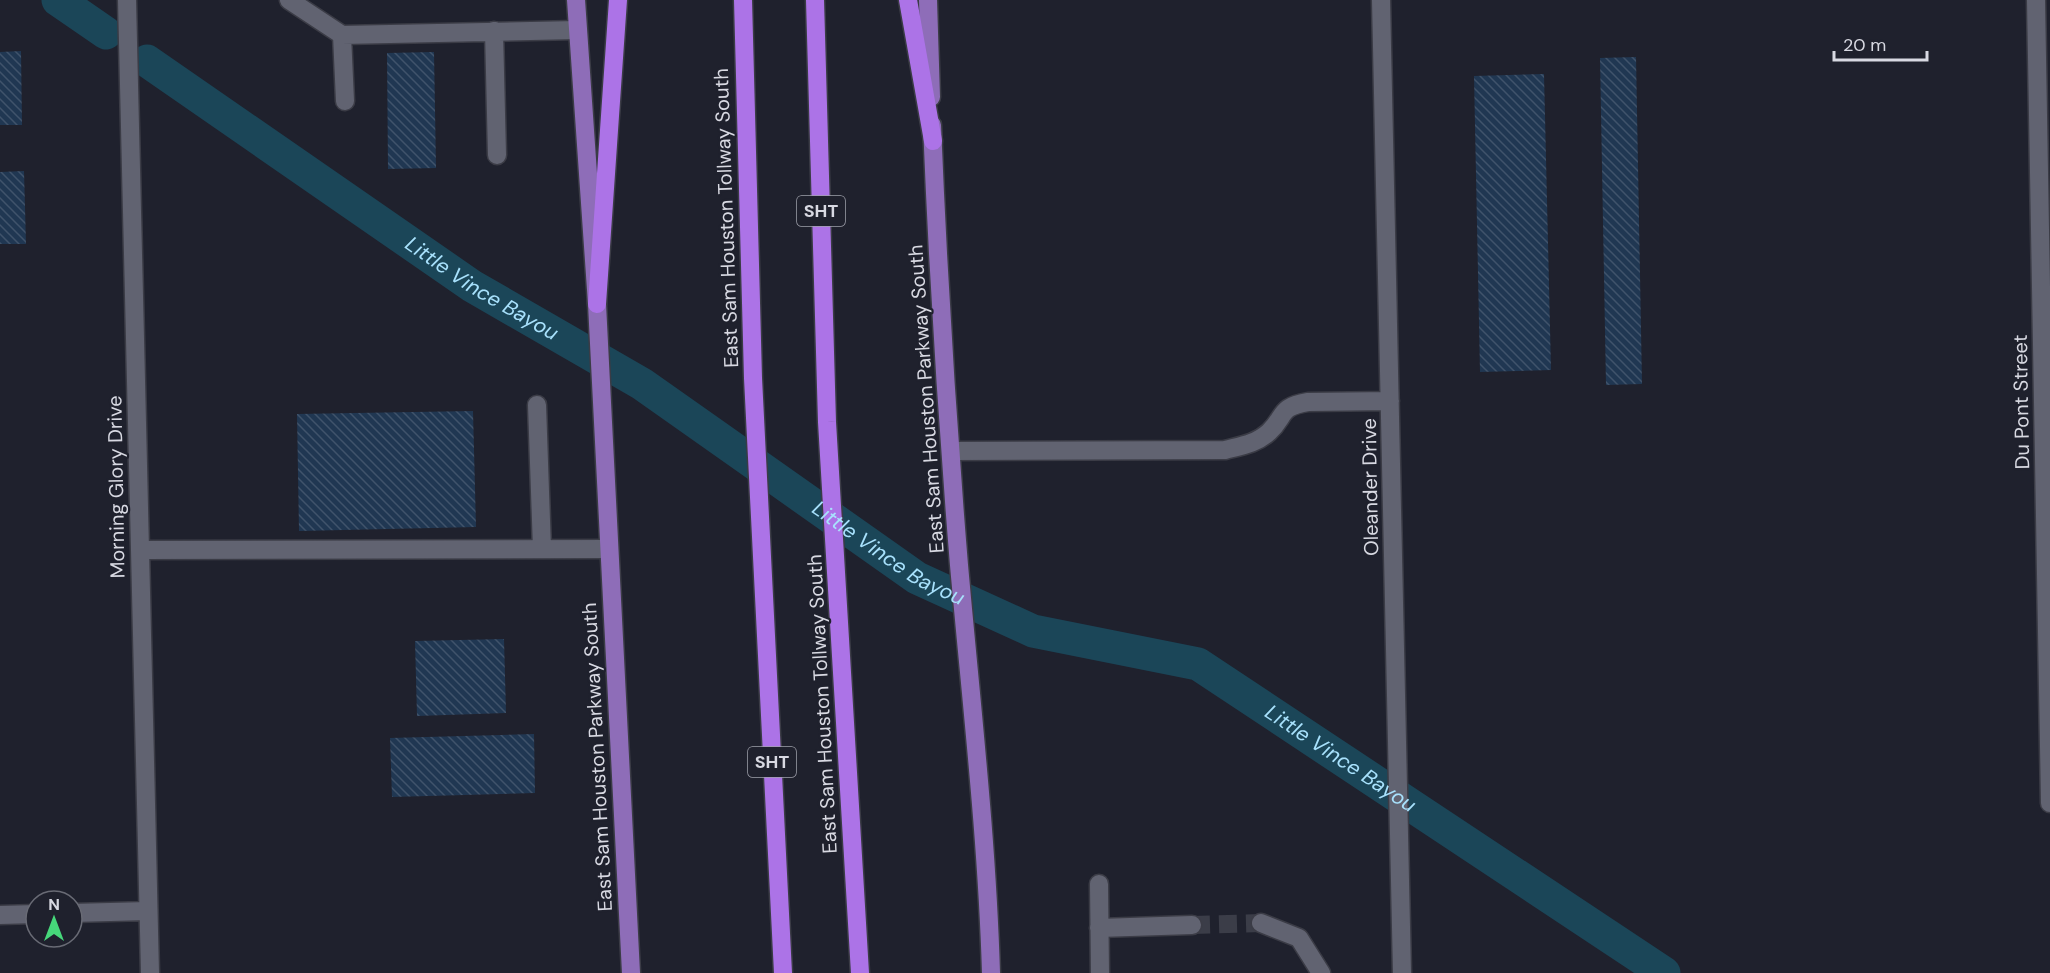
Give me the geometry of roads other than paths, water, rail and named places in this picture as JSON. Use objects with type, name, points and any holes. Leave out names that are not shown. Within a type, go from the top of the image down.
[{"type":"highway","points":[[597,304],[618,0]]},
{"type":"highway","name":"East Sam Houston Tollway South","points":[[743,0],[753,378],[783,973]]},
{"type":"highway","name":"East Sam Houston Tollway South","points":[[815,0],[827,422],[860,973]]},
{"type":"highway","points":[[908,0],[933,141]]},
{"type":"main road","name":"East Sam Houston Parkway South","points":[[576,0],[597,304],[631,973]]},
{"type":"main road","name":"East Sam Houston Parkway South","points":[[928,0],[942,329],[959,562],[989,910],[991,973]]},
{"type":"street","name":"Morning Glory Drive","points":[[127,0],[150,973]]},
{"type":"street","points":[[289,0],[342,35],[577,30]]},
{"type":"street","name":"Oleander Drive","points":[[1381,0],[1402,973]]},
{"type":"street","name":"Du Pont Street","points":[[2036,0],[2050,803]]},
{"type":"street","points":[[494,31],[497,155]]},
{"type":"street","points":[[342,35],[345,101]]},
{"type":"street","points":[[952,451],[1225,450],[1253,443],[1269,432],[1284,410],[1295,404],[1390,401]]},
{"type":"street","points":[[537,405],[542,549]]},
{"type":"street","points":[[140,550],[609,549]]},
{"type":"street","points":[[1099,884],[1100,973]]},
{"type":"street","points":[[84,913],[148,911]]},
{"type":"street","points":[[0,915],[24,914]]},
{"type":"street","points":[[1261,923],[1299,938],[1321,973]]},
{"type":"street","points":[[1099,928],[1192,925]]},
{"type":"waterway","name":"Little Vince Bayou","points":[[58,0],[106,33]]},
{"type":"waterway","name":"Little Vince Bayou","points":[[147,61],[472,286],[642,384],[917,578],[1033,631],[1198,664],[1664,973]]},
{"type":"tunnel","points":[[1192,925],[1261,923]]}]
